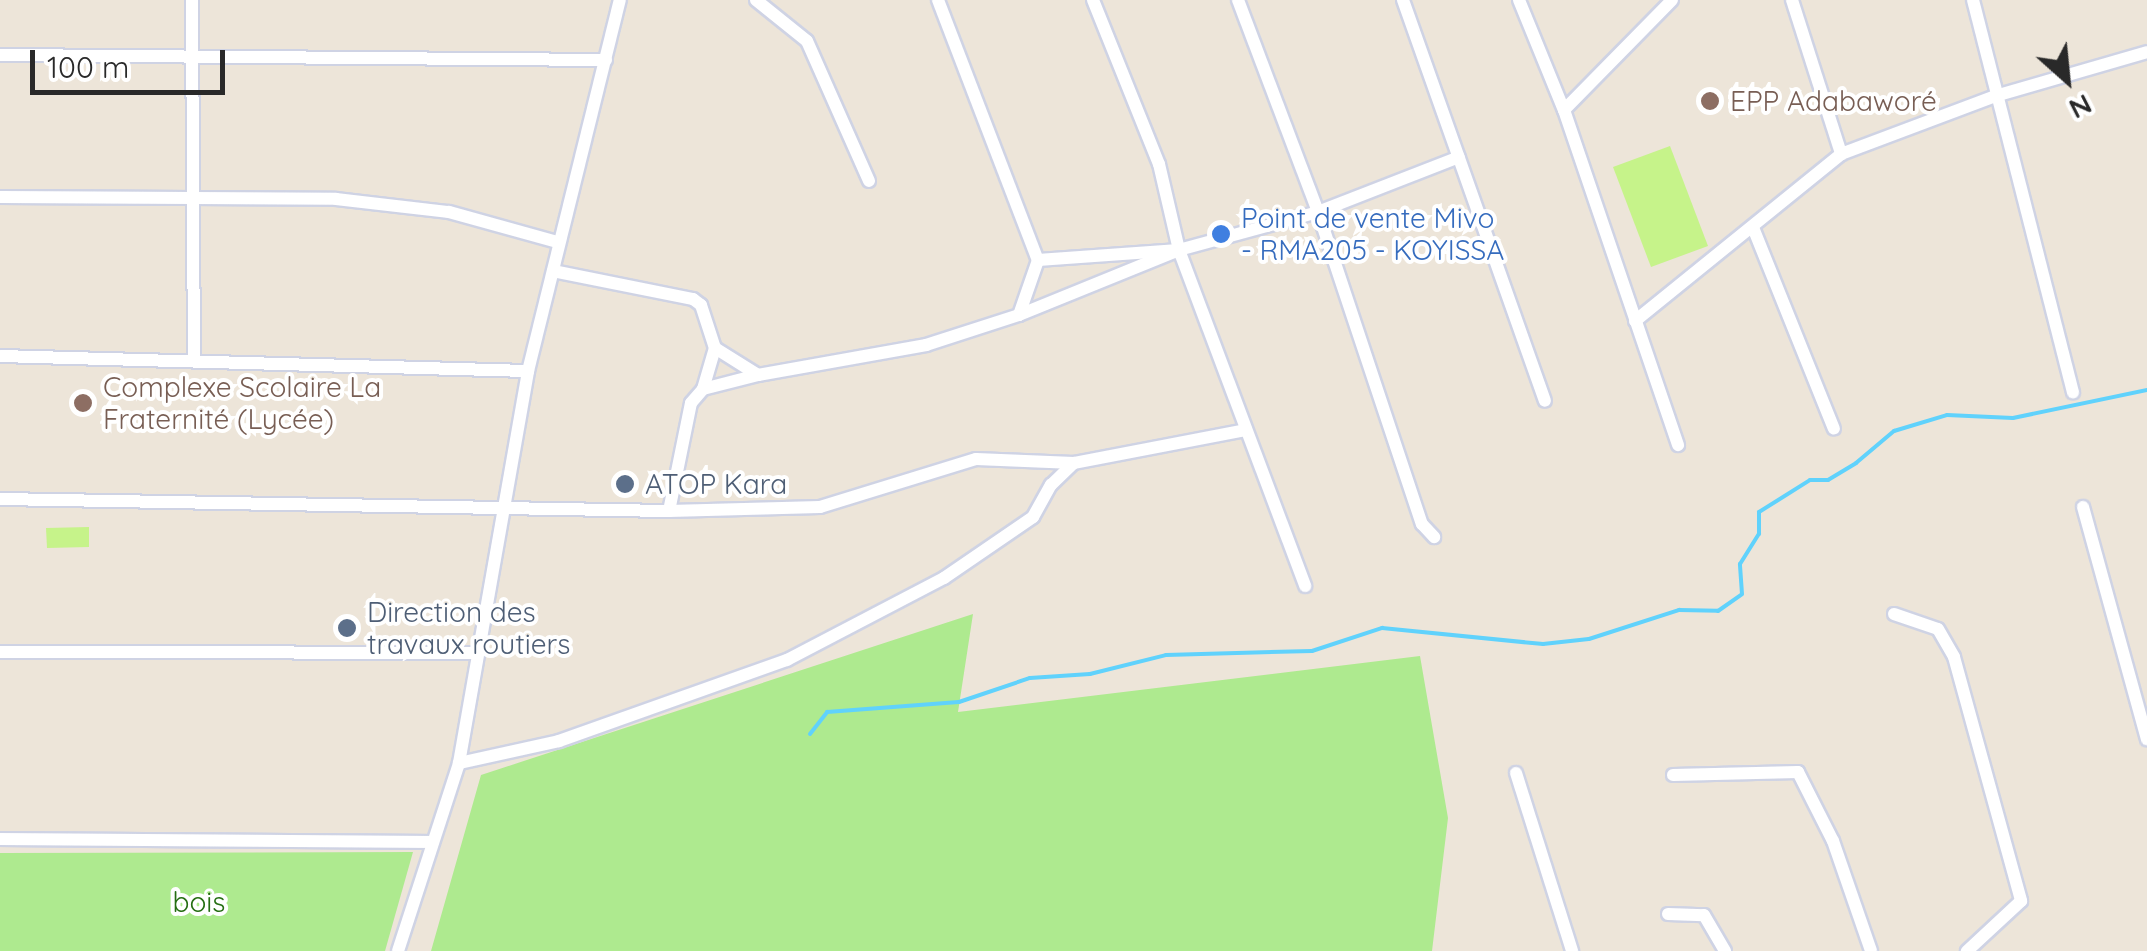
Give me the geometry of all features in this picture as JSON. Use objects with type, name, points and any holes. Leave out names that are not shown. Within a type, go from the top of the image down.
[{"type":"street","points":[[192,0],[194,360]]},
{"type":"street","points":[[398,951],[430,842],[460,763],[500,509],[528,371],[620,0]]},
{"type":"street","points":[[756,0],[806,41],[868,181]]},
{"type":"street","points":[[938,0],[1038,260],[1019,316]]},
{"type":"street","points":[[1093,0],[1159,164],[1179,250],[1305,586]]},
{"type":"street","points":[[1238,0],[1318,212],[1416,507],[1434,537]]},
{"type":"street","points":[[1519,0],[1564,110],[1678,445]]},
{"type":"street","points":[[1564,110],[1672,0]]},
{"type":"street","points":[[1792,0],[1840,154]]},
{"type":"street","points":[[1973,0],[2073,392]]},
{"type":"street","points":[[1405,1],[1545,401]]},
{"type":"street","points":[[1635,321],[1754,230],[1840,154],[1995,96],[2147,52]]},
{"type":"street","points":[[0,54],[606,60]]},
{"type":"street","points":[[702,389],[926,345],[1019,316],[1179,250],[1318,212],[1459,157]]},
{"type":"street","points":[[0,197],[336,199],[449,212],[557,242]]},
{"type":"street","points":[[1754,230],[1834,428]]},
{"type":"street","points":[[1038,260],[1179,250]]},
{"type":"street","points":[[553,271],[693,299],[701,305],[715,348],[702,389],[691,403],[669,510]]},
{"type":"street","points":[[715,348],[758,375]]},
{"type":"street","points":[[0,356],[528,371]]},
{"type":"street","points":[[0,499],[500,509],[820,507],[976,460],[1074,463],[1246,430]]},
{"type":"street","points":[[460,763],[560,741],[787,660],[944,578],[1033,517],[1051,485],[1074,463]]},
{"type":"street","points":[[2083,508],[2147,738]]},
{"type":"street","points":[[1894,614],[1938,629],[1954,657],[2021,901],[1967,951]]},
{"type":"street","points":[[0,652],[477,653]]},
{"type":"street","points":[[1673,775],[1798,772],[1834,841],[1871,951]]},
{"type":"street","points":[[1516,773],[1572,951]]},
{"type":"street","points":[[0,839],[430,842]]},
{"type":"street","points":[[1668,914],[1704,914],[1725,951]]},
{"type":"green space","points":[[1670,146],[1708,246],[1651,267],[1613,167]]},
{"type":"green space","points":[[89,527],[89,547],[47,548],[46,528]]},
{"type":"green space","points":[[973,614],[958,712],[1420,656],[1448,818],[1432,951],[431,951],[481,775]]},
{"type":"green space","name":"bois","points":[[413,852],[385,951],[0,951],[0,853]]},
{"type":"waterway","points":[[810,734],[827,712],[959,702],[1030,678],[1090,674],[1166,655],[1312,651],[1382,628],[1543,644],[1589,639],[1679,610],[1718,611],[1742,594],[1740,564],[1759,534],[1759,512],[1810,480],[1828,480],[1856,463],[1894,431],[1947,415],[2013,418],[2147,390]]},
{"type":"place","name":"EPP Adabaworé","points":[[1710,101]]},
{"type":"place","name":"Point de vente Mivo - RMA205 - KOYISSA","points":[[1221,234]]},
{"type":"place","name":"Complexe Scolaire La Fraternité (Lycée)","points":[[83,403]]},
{"type":"place","name":"ATOP Kara","points":[[625,484]]},
{"type":"place","name":"Direction des travaux routiers","points":[[347,628]]}]
